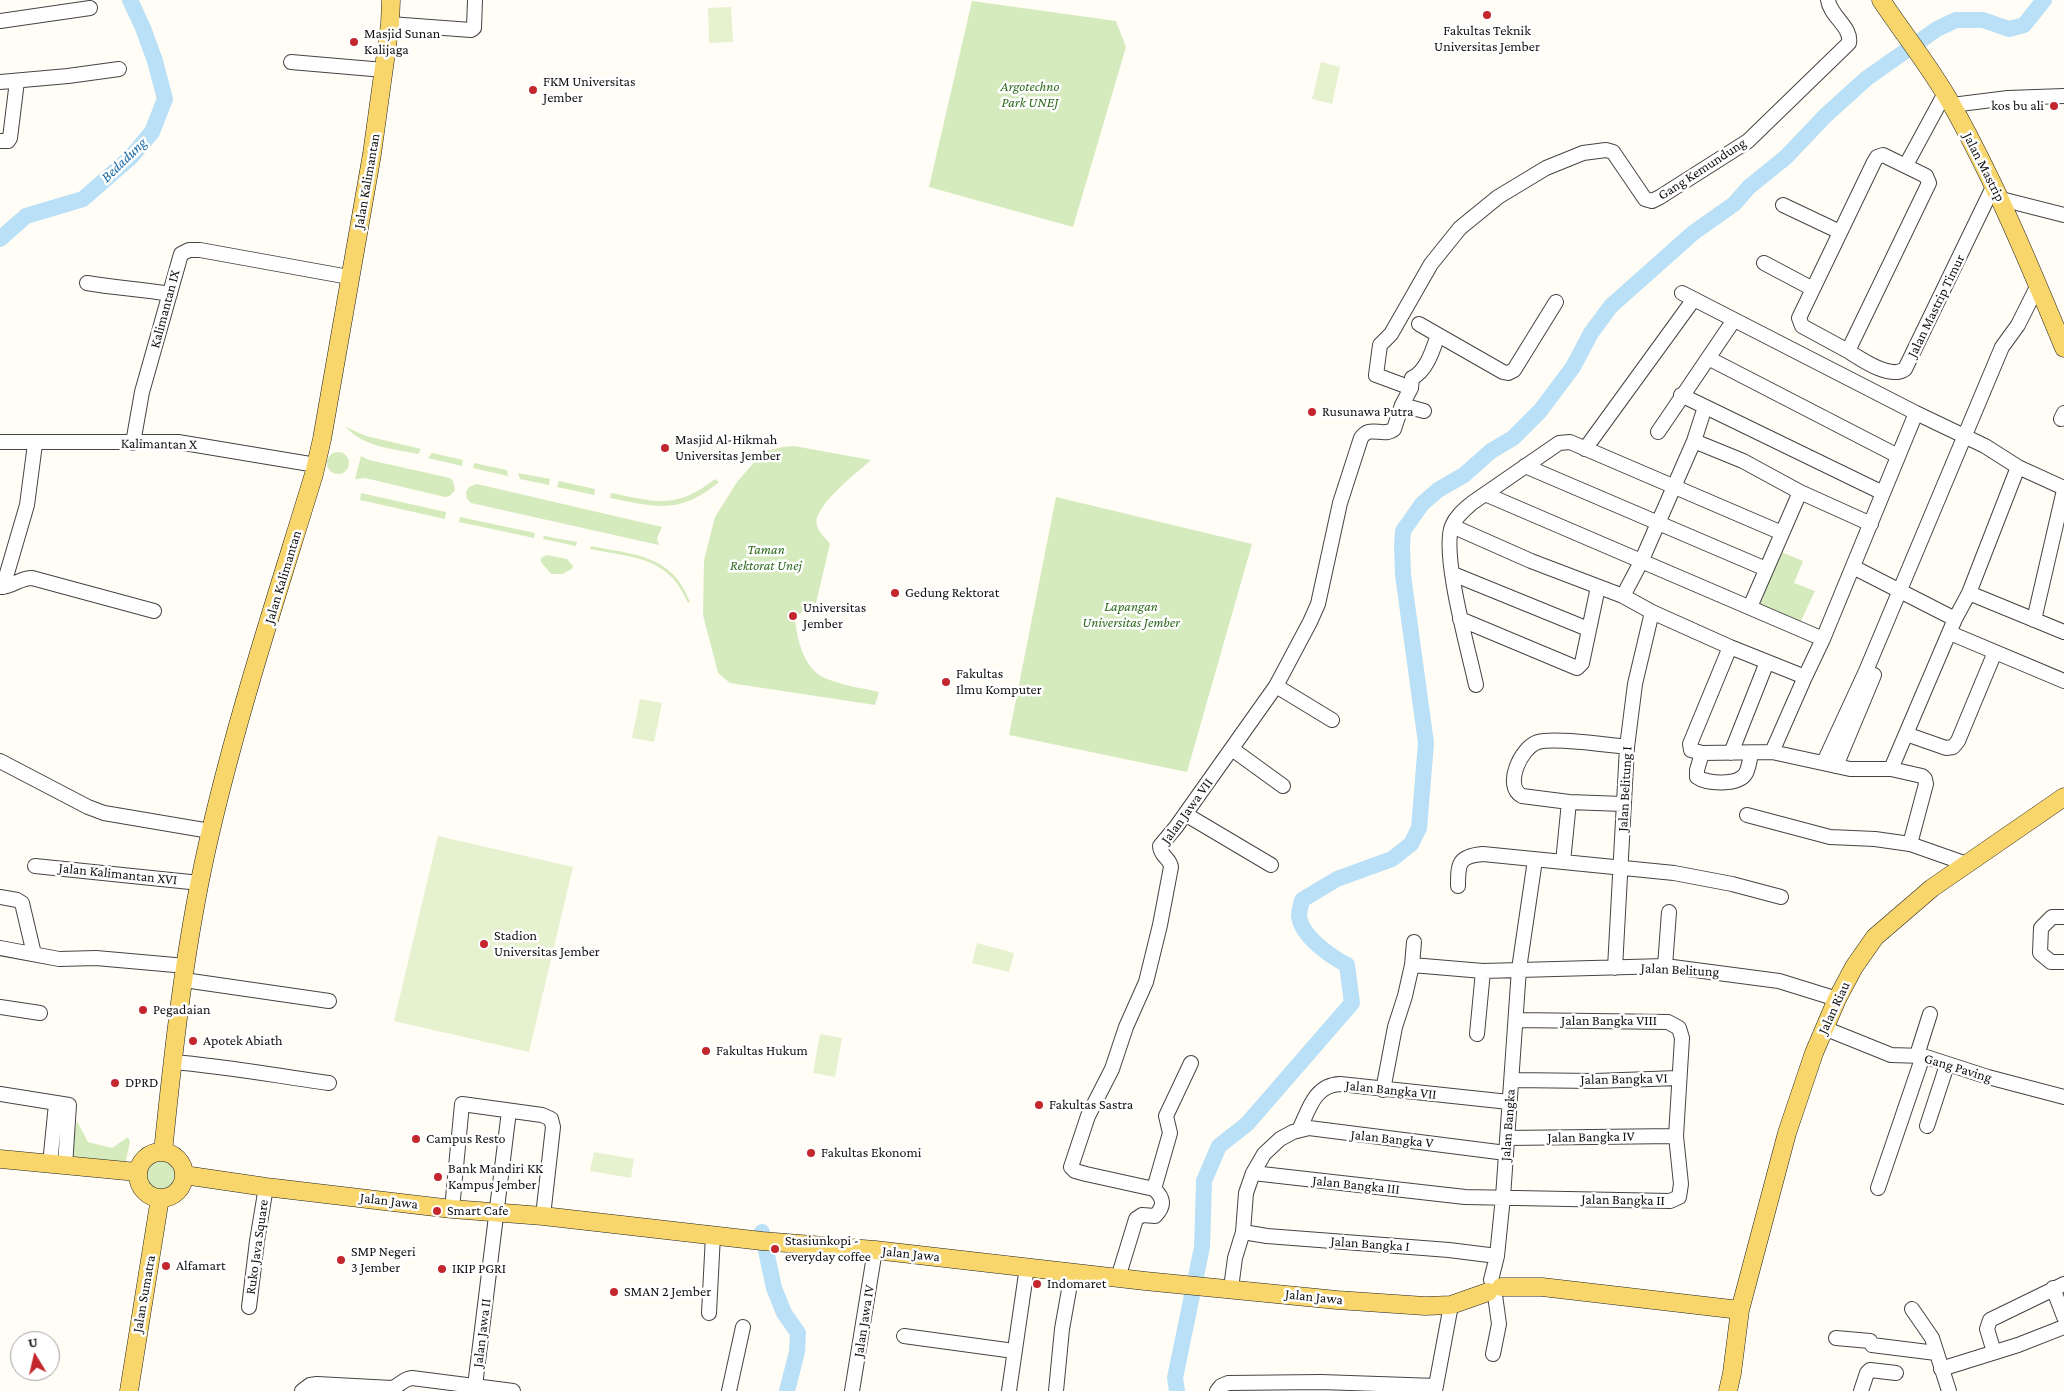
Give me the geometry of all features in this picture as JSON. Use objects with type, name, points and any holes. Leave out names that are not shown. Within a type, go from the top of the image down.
[{"type":"main road","name":"Jalan Kalimantan","points":[[163,1152],[172,1062],[185,973],[210,831],[234,740],[316,465],[322,439],[372,154],[390,24],[391,0]]},
{"type":"main road","name":"Jalan Mastrip","points":[[1883,0],[1892,17],[1932,72],[1998,192],[2064,348]]},
{"type":"main road","name":"Jalan Riau","points":[[1728,1391],[1740,1310],[1787,1134],[1814,1052],[1837,999],[1859,959],[1875,937],[1932,888],[2064,797]]},
{"type":"main road","points":[[163,1152],[178,1160],[184,1169],[182,1185],[170,1196],[160,1198],[150,1196],[143,1189],[137,1172],[139,1165],[147,1157],[163,1152]]},
{"type":"main road","points":[[0,1159],[137,1172]]},
{"type":"main road","name":"Jalan Jawa","points":[[184,1175],[266,1187],[452,1209],[543,1216],[763,1241],[875,1250],[1167,1283],[1424,1306],[1450,1305],[1494,1289],[1542,1287],[1740,1310]]},
{"type":"main road","name":"Jalan Sumatra","points":[[129,1391],[160,1198]]},
{"type":"street","points":[[390,24],[473,30],[475,0]]},
{"type":"street","name":"Gang Kemundung","points":[[1411,388],[1376,375],[1380,345],[1391,334],[1431,264],[1460,228],[1498,197],[1546,168],[1584,153],[1606,150],[1613,152],[1645,199],[1652,201],[1660,197],[1748,141],[1849,43],[1849,34],[1829,7],[1828,0]]},
{"type":"street","points":[[0,21],[90,8]]},
{"type":"street","points":[[291,62],[384,70]]},
{"type":"street","points":[[0,82],[119,69]]},
{"type":"street","points":[[0,141],[8,141],[10,138],[16,81]]},
{"type":"street","points":[[1906,165],[1948,99],[2064,96]]},
{"type":"street","points":[[1883,156],[1906,165],[1926,176],[1929,180],[1848,351],[1800,323],[1799,316],[1840,232],[1877,157],[1883,156]]},
{"type":"street","points":[[1998,192],[2064,215]]},
{"type":"street","name":"Jalan Mastrip Timur","points":[[1848,351],[1887,372],[1899,373],[1905,369],[1998,192]]},
{"type":"street","points":[[1783,206],[1840,232]]},
{"type":"street","name":"Kalimantan IX","points":[[132,443],[142,392],[181,254],[194,250],[349,277]]},
{"type":"street","points":[[1764,263],[1812,289]]},
{"type":"street","points":[[87,283],[121,289],[138,288],[170,294]]},
{"type":"street","points":[[1830,764],[1870,673],[1996,370],[2002,347],[2018,325],[2038,285]]},
{"type":"street","points":[[1585,450],[1688,296],[1916,413],[1968,437],[2018,467],[2064,489],[2034,620]]},
{"type":"street","points":[[1419,324],[1503,372],[1508,373],[1514,370],[1556,302]]},
{"type":"street","points":[[1658,432],[1734,320]]},
{"type":"street","name":"Jalan Jawa VII","points":[[1154,1189],[1080,1173],[1071,1167],[1088,1116],[1112,1069],[1126,1027],[1146,982],[1160,925],[1171,867],[1161,854],[1160,846],[1276,686],[1318,604],[1340,502],[1361,438],[1364,433],[1371,430],[1386,433],[1393,430],[1402,405],[1411,388],[1412,378],[1424,368],[1438,335]]},
{"type":"street","points":[[1708,358],[1898,456]]},
{"type":"street","points":[[1682,395],[1883,493]]},
{"type":"street","points":[[1402,405],[1424,411]]},
{"type":"street","points":[[1623,596],[1658,524],[1694,441],[1706,407]]},
{"type":"street","points":[[1772,752],[1823,639],[1916,413]]},
{"type":"street","points":[[1694,441],[1743,461],[1800,492],[1871,524]]},
{"type":"street","name":"Kalimantan X","points":[[0,442],[35,444],[178,442],[316,465]]},
{"type":"street","points":[[1476,685],[1460,619],[1453,574],[1450,537],[1452,526],[1461,513],[1485,494],[1561,442],[1570,442],[1782,533]]},
{"type":"street","points":[[35,444],[27,505],[2,587],[12,585],[22,578],[32,578],[154,611]]},
{"type":"street","points":[[1525,466],[1766,569]]},
{"type":"street","points":[[1891,769],[1969,593],[2018,467]]},
{"type":"street","points":[[1750,608],[1800,492]]},
{"type":"street","points":[[1485,494],[1823,639]]},
{"type":"street","points":[[1452,526],[1531,561],[1623,596],[1652,612],[1730,647],[1806,677]]},
{"type":"street","points":[[1852,568],[1956,619]]},
{"type":"street","points":[[1453,574],[1588,629]]},
{"type":"street","points":[[1460,619],[1576,668],[1580,667],[1582,663],[1598,587]]},
{"type":"street","points":[[1969,593],[2064,632]]},
{"type":"street","name":"Jalan Belitung I","points":[[1615,968],[1622,868],[1623,804],[1627,747],[1635,684],[1652,612]]},
{"type":"street","points":[[1950,633],[2064,681]]},
{"type":"street","points":[[1730,647],[1690,744],[1691,750],[1702,754],[1772,752],[1850,769],[1891,769],[1922,776],[1925,779],[1924,791],[1910,844]]},
{"type":"street","points":[[1906,734],[1946,748],[1954,748],[1995,652]]},
{"type":"street","points":[[1731,753],[1767,662]]},
{"type":"street","points":[[1276,686],[1332,720]]},
{"type":"street","points":[[1623,804],[1569,802],[1522,796],[1514,787],[1514,778],[1521,758],[1529,747],[1544,741],[1627,747]]},
{"type":"street","points":[[1232,749],[1283,786]]},
{"type":"street","points":[[1702,754],[1697,777],[1716,783],[1732,781],[1743,776],[1747,771],[1751,753]]},
{"type":"street","points":[[0,761],[88,807],[104,813],[210,831]]},
{"type":"street","points":[[1564,862],[1569,802]]},
{"type":"street","points":[[1185,814],[1271,865]]},
{"type":"street","points":[[1747,814],[1830,837],[1875,839],[1910,844],[1967,864]]},
{"type":"street","points":[[1458,886],[1459,864],[1468,856],[1483,854],[1674,873],[1732,884],[1782,897]]},
{"type":"street","name":"Jalan Bangka","points":[[1494,1289],[1504,1197],[1519,969],[1535,860]]},
{"type":"street","name":"Jalan Kalimantan XVI","points":[[35,866],[200,883]]},
{"type":"street","points":[[0,897],[17,900],[22,903],[34,954]]},
{"type":"street","points":[[1664,966],[1669,912]]},
{"type":"street","points":[[2064,916],[2052,917],[2040,928],[2040,953],[2052,962],[2064,962]]},
{"type":"street","points":[[1383,1090],[1395,1027],[1412,965],[1414,942]]},
{"type":"street","points":[[0,948],[59,959],[96,958],[329,1001]]},
{"type":"street","name":"Jalan Belitung","points":[[1412,965],[1483,970],[1664,966],[1779,981],[1837,999]]},
{"type":"street","points":[[1477,1034],[1483,970]]},
{"type":"street","points":[[0,1007],[40,1013]]},
{"type":"street","points":[[1878,1188],[1920,1056],[1930,1014]]},
{"type":"street","name":"Jalan Bangka VIII","points":[[1516,1020],[1672,1023],[1679,1028],[1682,1038],[1678,1078]]},
{"type":"street","name":"Gang Paving","points":[[1824,1028],[1892,1055],[1920,1056],[1988,1078],[2064,1097]]},
{"type":"street","points":[[172,1062],[225,1067],[329,1083]]},
{"type":"street","points":[[1118,1278],[1136,1219],[1142,1215],[1156,1216],[1161,1210],[1163,1201],[1160,1194],[1154,1189],[1170,1133],[1166,1116],[1191,1063]]},
{"type":"street","points":[[1927,1126],[1947,1065]]},
{"type":"street","name":"Jalan Bangka VI","points":[[1512,1080],[1595,1081],[1678,1078],[1676,1136]]},
{"type":"street","name":"Jalan Bangka VII","points":[[1299,1130],[1316,1095],[1325,1086],[1340,1084],[1509,1102]]},
{"type":"street","points":[[0,1094],[63,1105],[57,1165]]},
{"type":"street","points":[[452,1209],[462,1104],[536,1114],[550,1118],[553,1125],[543,1216]]},
{"type":"street","name":"Jalan Jawa II","points":[[509,1110],[475,1386],[514,1391]]},
{"type":"street","name":"Jalan Bangka V","points":[[1253,1173],[1264,1154],[1280,1139],[1299,1130],[1309,1128],[1506,1153]]},
{"type":"street","name":"Jalan Bangka IV","points":[[1507,1138],[1676,1136]]},
{"type":"street","name":"Jalan Bangka II","points":[[1504,1197],[1676,1199],[1681,1192],[1676,1136]]},
{"type":"street","points":[[1226,1288],[1243,1232],[1246,1193],[1253,1173]]},
{"type":"street","name":"Jalan Bangka III","points":[[1253,1173],[1465,1197],[1504,1197]]},
{"type":"street","name":"Ruko Java Square","points":[[249,1307],[266,1187]]},
{"type":"street","name":"Jalan Bangka I","points":[[1243,1232],[1267,1236],[1449,1250],[1497,1256]]},
{"type":"street","points":[[709,1313],[713,1235]]},
{"type":"street","name":"Jalan Jawa IV","points":[[852,1391],[875,1250]]},
{"type":"street","points":[[1009,1391],[1026,1268]]},
{"type":"street","points":[[1056,1391],[1062,1329],[1072,1273]]},
{"type":"street","points":[[1994,1352],[1987,1329],[1990,1320],[2059,1286],[2064,1317]]},
{"type":"street","points":[[1493,1354],[1499,1324],[1494,1289]]},
{"type":"street","points":[[1216,1391],[1228,1383],[1322,1382],[1436,1388],[1450,1305]]},
{"type":"street","points":[[1912,1309],[1932,1338],[1949,1391]]},
{"type":"street","points":[[729,1391],[743,1327]]},
{"type":"street","points":[[1941,1368],[2027,1342],[2064,1327]]},
{"type":"street","points":[[904,1336],[1014,1351]]},
{"type":"street","points":[[1836,1338],[1870,1341],[1872,1345],[1936,1353]]},
{"type":"street","points":[[1861,1391],[1867,1373],[1870,1370],[1896,1374]]},
{"type":"street","points":[[302,1391],[307,1387],[317,1384],[397,1389],[402,1380],[412,1378],[475,1386]]},
{"type":"green space","name":"Argotechno Park UNEJ","points":[[972,1],[1116,21],[1126,47],[1073,227],[929,187]]},
{"type":"green space","points":[[731,7],[733,42],[709,43],[708,8]]},
{"type":"green space","points":[[1321,62],[1340,67],[1332,104],[1312,99]]},
{"type":"green space","points":[[346,427],[366,436],[421,449],[418,454],[389,449],[361,439]]},
{"type":"green space","name":"Taman Rektorat Unej","points":[[794,446],[871,460],[837,490],[828,500],[817,518],[820,533],[830,544],[816,603],[795,617],[802,652],[812,668],[825,678],[879,692],[875,705],[730,683],[718,673],[703,615],[704,560],[715,517],[737,482],[766,451]]},
{"type":"green space","points":[[338,452],[346,455],[349,463],[346,471],[338,474],[330,471],[327,463],[330,455]]},
{"type":"green space","points":[[432,453],[463,460],[462,466],[428,458]]},
{"type":"green space","points":[[361,456],[369,460],[450,478],[453,481],[455,490],[450,496],[445,497],[365,478],[355,479]]},
{"type":"green space","points":[[474,463],[507,470],[508,476],[473,468]]},
{"type":"green space","points":[[518,473],[550,479],[549,485],[520,479]]},
{"type":"green space","points":[[715,479],[719,482],[705,493],[679,504],[655,506],[610,498],[611,493],[654,501],[677,499],[688,496]]},
{"type":"green space","points":[[559,481],[595,489],[594,495],[557,487]]},
{"type":"green space","points":[[477,484],[662,527],[657,538],[659,545],[471,503],[467,499],[466,492],[469,487]]},
{"type":"green space","points":[[361,493],[446,512],[445,519],[360,500]]},
{"type":"green space","name":"Lapangan Universitas Jember","points":[[1056,497],[1252,544],[1187,772],[1009,735]]},
{"type":"green space","points":[[460,517],[535,533],[534,538],[459,522]]},
{"type":"green space","points":[[544,536],[577,542],[576,546],[543,539]]},
{"type":"green space","points":[[591,546],[650,559],[673,574],[690,602],[688,603],[680,588],[670,576],[660,568],[635,558],[590,549]]},
{"type":"green space","points":[[1779,551],[1803,561],[1794,583],[1815,591],[1800,623],[1755,604]]},
{"type":"green space","points":[[547,555],[567,559],[573,566],[572,569],[562,574],[551,574],[541,562],[541,558]]},
{"type":"green space","points":[[640,699],[662,703],[654,742],[632,738]]},
{"type":"green space","name":"Stadion Universitas Jember","points":[[438,836],[573,867],[529,1052],[394,1021]]},
{"type":"green space","points":[[977,943],[1014,953],[1009,972],[972,963]]},
{"type":"green space","points":[[820,1034],[842,1038],[835,1077],[813,1073]]},
{"type":"green space","points":[[77,1121],[88,1142],[112,1148],[128,1137],[130,1142],[125,1165],[69,1162]]},
{"type":"green space","points":[[161,1152],[174,1156],[180,1162],[184,1175],[180,1188],[174,1194],[161,1198],[148,1194],[142,1188],[138,1175],[142,1162],[148,1156]]},
{"type":"green space","points":[[594,1152],[634,1159],[631,1178],[590,1171]]},
{"type":"waterway","name":"Bedadung","points":[[0,239],[26,216],[83,199],[131,157],[152,132],[165,99],[155,61],[130,0]]},
{"type":"waterway","points":[[1177,1391],[1175,1378],[1202,1247],[1204,1181],[1219,1146],[1247,1124],[1352,1003],[1347,965],[1317,945],[1305,931],[1299,916],[1302,900],[1337,879],[1392,859],[1411,844],[1419,828],[1426,743],[1403,575],[1403,531],[1422,504],[1438,490],[1464,475],[1491,451],[1513,438],[1540,411],[1573,367],[1591,333],[1611,306],[1693,233],[1734,204],[1749,187],[1786,157],[1826,115],[1867,78],[1937,29],[1956,20],[1983,20],[2009,29],[2024,25],[2044,0]]},
{"type":"waterway","points":[[762,1232],[774,1288],[784,1313],[798,1333],[797,1352],[787,1391]]},
{"type":"place","name":"Fakultas Teknik Universitas Jember","points":[[1487,15]]},
{"type":"place","name":"Masjid Sunan Kalijaga","points":[[354,42]]},
{"type":"place","name":"FKM Universitas Jember","points":[[533,90]]},
{"type":"place","name":"kos bu ali","points":[[2054,106]]},
{"type":"place","name":"Rusunawa Putra","points":[[1312,412]]},
{"type":"place","name":"Masjid Al-Hikmah Universitas Jember","points":[[665,448]]},
{"type":"place","name":"Gedung Rektorat","points":[[895,593]]},
{"type":"place","name":"Universitas Jember","points":[[793,616]]},
{"type":"place","name":"Fakultas Ilmu Komputer","points":[[946,682]]},
{"type":"place","name":"Stadion Universitas Jember","points":[[484,944]]},
{"type":"place","name":"Pegadaian","points":[[143,1010]]},
{"type":"place","name":"Apotek Abiath","points":[[193,1041]]},
{"type":"place","name":"Fakultas Hukum","points":[[706,1051]]},
{"type":"place","name":"DPRD","points":[[115,1083]]},
{"type":"place","name":"Fakultas Sastra","points":[[1039,1105]]},
{"type":"place","name":"Campus Resto","points":[[416,1139]]},
{"type":"place","name":"Fakultas Ekonomi","points":[[811,1153]]},
{"type":"place","name":"Bank Mandiri KK Kampus Jember","points":[[438,1177]]},
{"type":"place","name":"Smart Cafe","points":[[437,1211]]},
{"type":"place","name":"Stasiunkopi - everyday coffee","points":[[775,1249]]},
{"type":"place","name":"SMP Negeri 3 Jember","points":[[341,1260]]},
{"type":"place","name":"Alfamart","points":[[166,1266]]},
{"type":"place","name":"IKIP PGRI","points":[[442,1269]]},
{"type":"place","name":"Indomaret","points":[[1037,1284]]},
{"type":"place","name":"SMAN 2 Jember","points":[[614,1292]]}]
